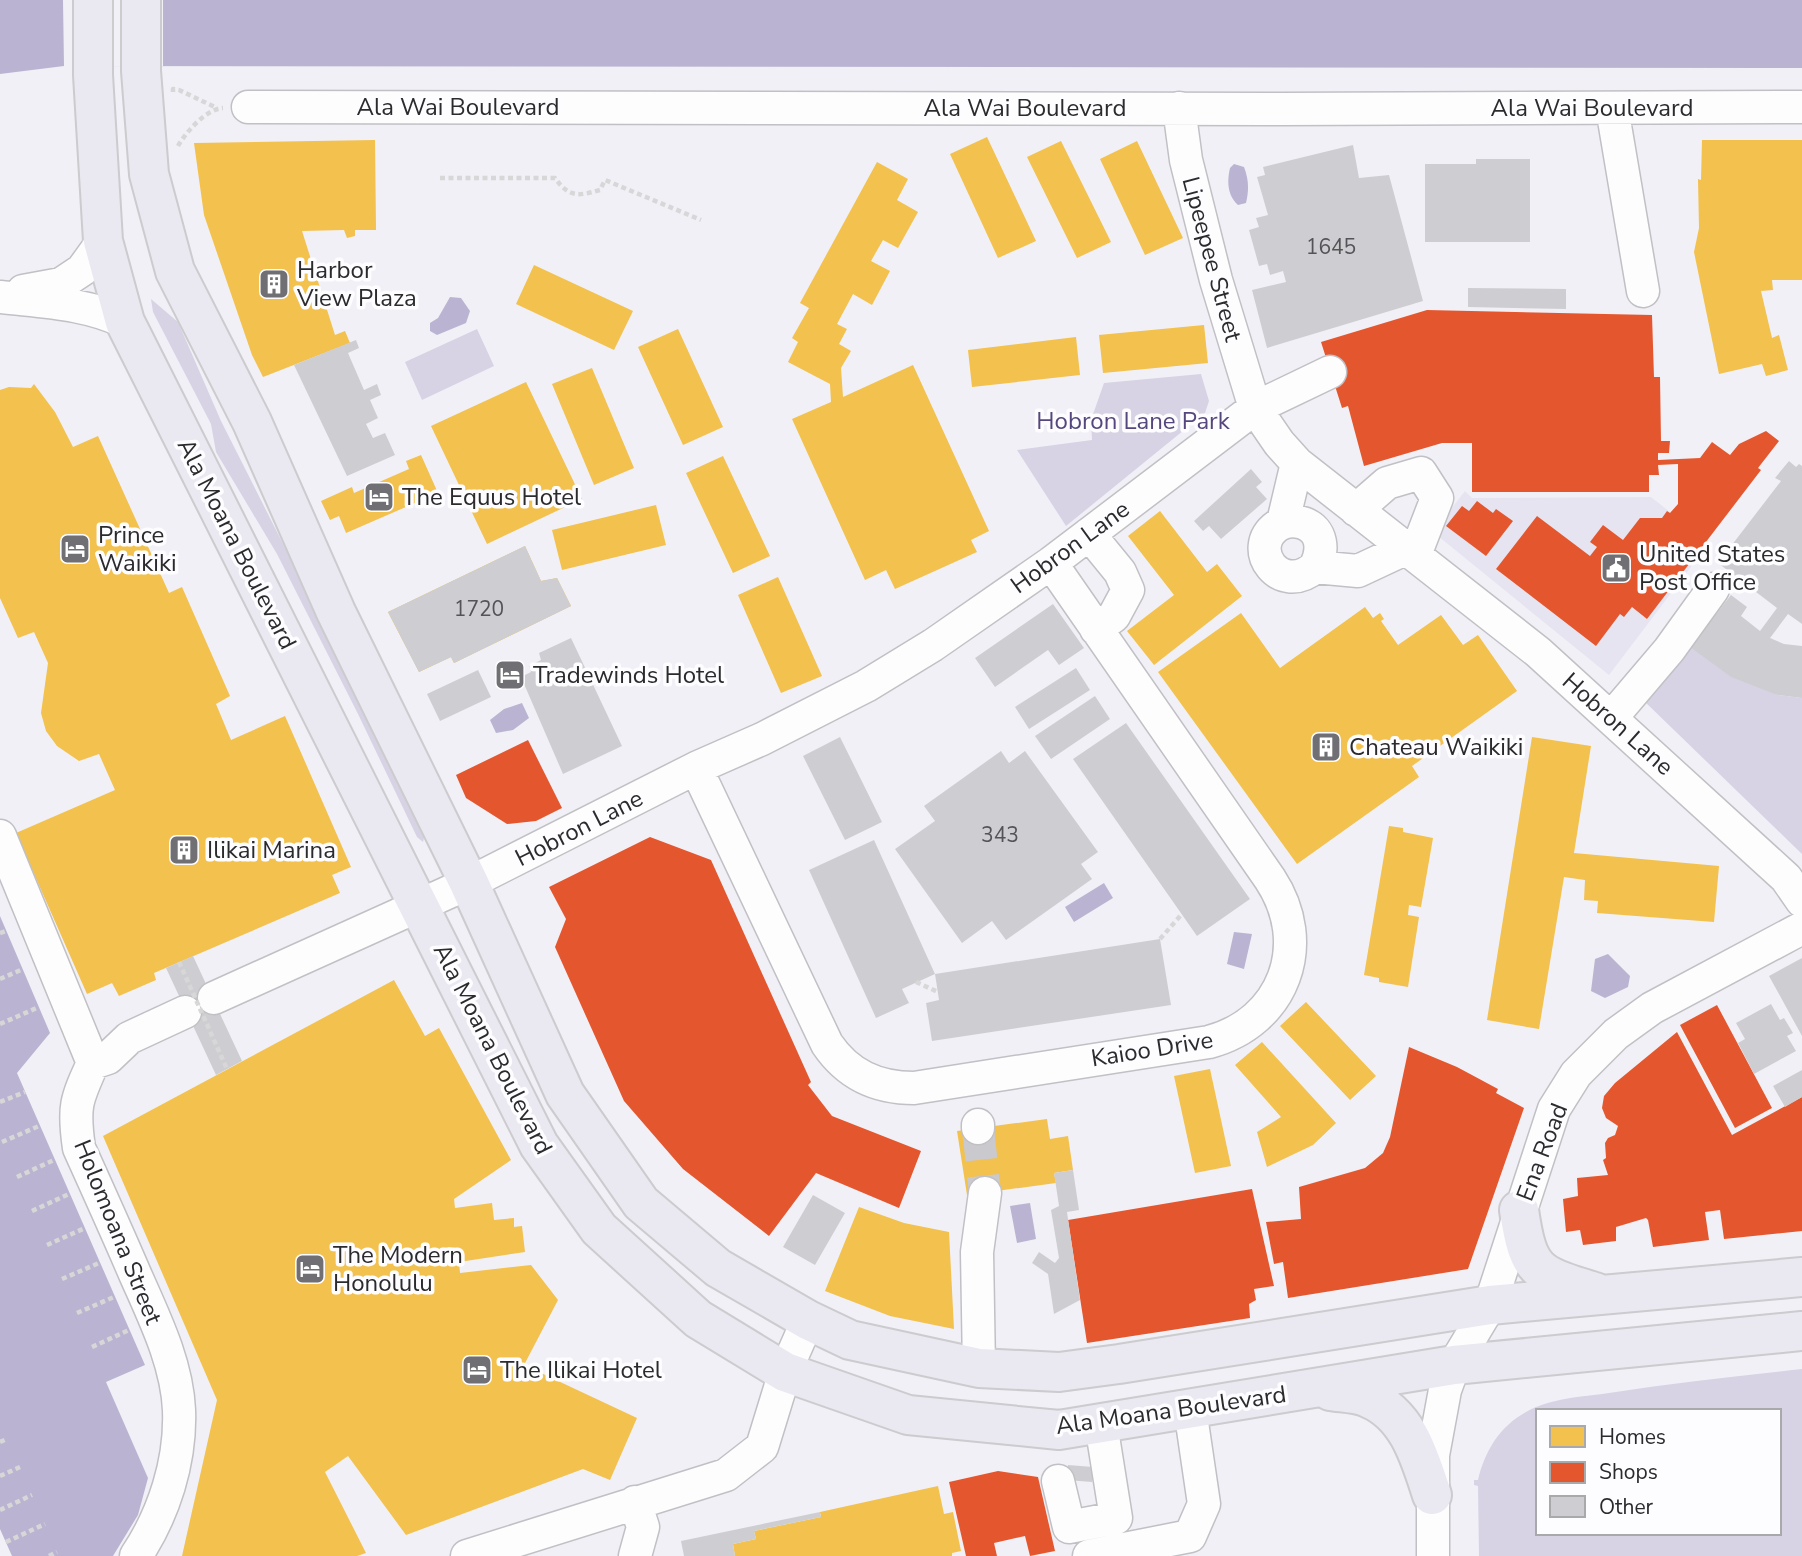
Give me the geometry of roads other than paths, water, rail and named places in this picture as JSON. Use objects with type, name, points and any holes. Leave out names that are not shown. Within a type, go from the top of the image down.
[{"type":"main road","name":"Ala Moana Boulevard","points":[[93,0],[93,75],[103,241],[125,322],[539,1145],[599,1229],[698,1319],[785,1372],[908,1415],[1059,1430],[1454,1365],[1802,1331]]},
{"type":"main road","name":"Ala Moana Boulevard","points":[[141,0],[141,71],[149,174],[175,271],[252,422],[336,612],[469,883],[565,1094],[641,1203],[718,1268],[808,1320],[850,1340],[979,1368],[1059,1372],[1489,1305],[1802,1277]]},
{"type":"main road","points":[[1519,1210],[1531,1263],[1555,1280],[1604,1295]]},
{"type":"main road","points":[[1314,1389],[1367,1397],[1392,1412],[1417,1449],[1432,1496]]},
{"type":"street","name":"Ala Wai Boulevard","points":[[248,107],[1802,107]]},
{"type":"street","name":"Lipeepee Street","points":[[1180,108],[1186,160],[1216,279],[1255,408]]},
{"type":"street","points":[[1612,108],[1643,291]]},
{"type":"street","points":[[0,296],[61,284],[82,270],[103,241]]},
{"type":"street","points":[[0,296],[77,306],[107,313],[125,322]]},
{"type":"street","points":[[1255,408],[1330,372]]},
{"type":"street","name":"Hobron Lane","points":[[214,998],[469,883],[696,768],[866,686],[933,645],[1051,563],[1255,408],[1279,443],[1297,463],[1538,652],[1786,878],[1802,901]]},
{"type":"street","points":[[1283,522],[1302,522],[1316,532],[1321,541],[1322,550],[1315,567],[1308,573],[1290,577],[1273,569],[1267,561],[1265,543],[1269,534],[1283,522],[1297,463]]},
{"type":"street","points":[[1315,567],[1358,571],[1410,552],[1437,498],[1422,472],[1387,483],[1356,510]]},
{"type":"street","points":[[1089,534],[1120,572],[1128,590],[1114,616],[1096,629]]},
{"type":"street","name":"Kaioo Drive","points":[[696,768],[827,1044],[847,1067],[865,1078],[884,1086],[914,1088],[1221,1039],[1243,1028],[1262,1013],[1282,983],[1290,947],[1286,912],[1275,887],[1051,563]]},
{"type":"street","points":[[1612,717],[1669,650],[1713,589]]},
{"type":"street","points":[[0,836],[93,1063],[108,1058],[129,1038],[185,1012]]},
{"type":"street","name":"Ena Road","points":[[1433,1556],[1433,1455],[1446,1391],[1454,1365],[1489,1305],[1554,1109],[1576,1074],[1616,1034],[1652,1008],[1802,928]]},
{"type":"street","name":"Holomoana Street","points":[[93,1063],[76,1100],[75,1125],[79,1148],[157,1325],[171,1365],[179,1410],[175,1459],[164,1503],[149,1536],[136,1556]]},
{"type":"street","points":[[979,1368],[977,1252],[985,1193]]},
{"type":"street","points":[[467,1556],[543,1545],[635,1502],[726,1475],[762,1447],[785,1372],[808,1320]]},
{"type":"street","points":[[1089,1556],[1133,1552],[1190,1536],[1204,1504],[1190,1409]]},
{"type":"street","points":[[1058,1481],[1069,1527],[1116,1518],[1101,1424]]},
{"type":"street","points":[[635,1502],[643,1527],[635,1556]]},
{"type":"tunnel","points":[[978,1128],[985,1193]]},
{"type":"place","name":"Harbor View Plaza","points":[[274,284]]},
{"type":"place","name":"The Equus Hotel","points":[[379,497]]},
{"type":"place","name":"Prince Waikiki","points":[[75,549]]},
{"type":"place","name":"United States Post Office","points":[[1616,568]]},
{"type":"place","name":"Tradewinds Hotel","points":[[510,675]]},
{"type":"place","name":"Chateau Waikiki","points":[[1326,747]]},
{"type":"place","name":"Ilikai Marina","points":[[184,850]]},
{"type":"place","name":"The Modern Honolulu","points":[[310,1269]]},
{"type":"place","name":"The Ilikai Hotel","points":[[477,1370]]},
{"type":"park label","name":"Hobron Lane Park","points":[[1133,421]]}]
